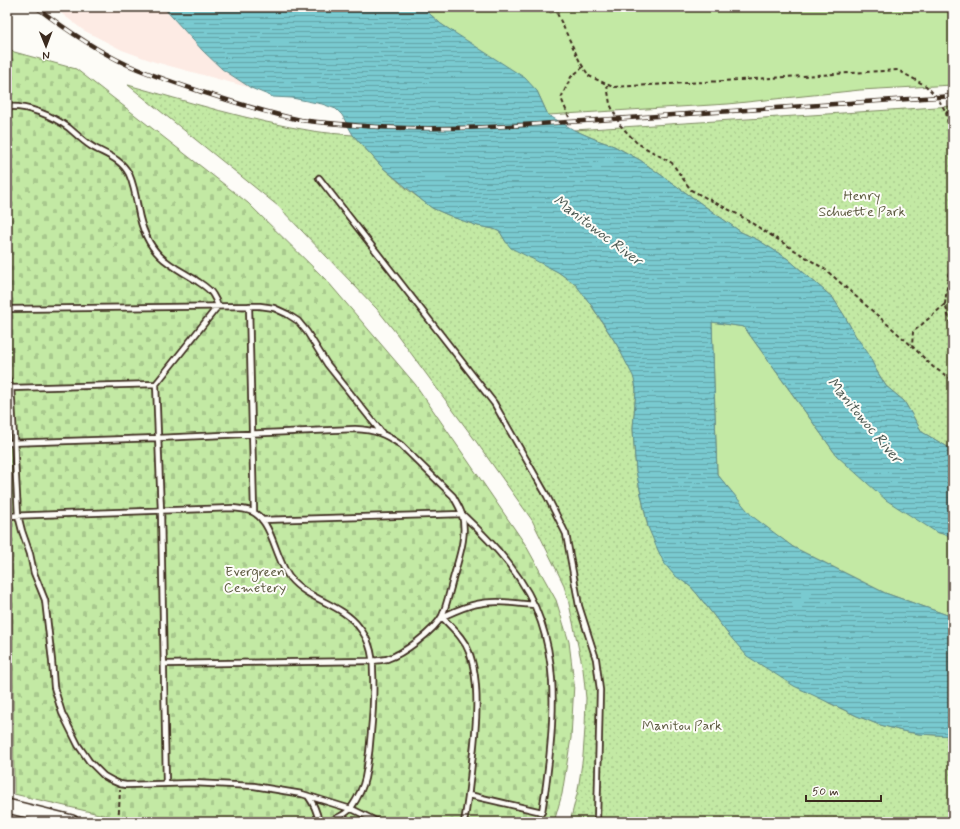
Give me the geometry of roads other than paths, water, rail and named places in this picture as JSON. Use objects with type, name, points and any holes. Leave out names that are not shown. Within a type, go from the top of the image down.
[{"type":"street","points":[[7,806],[72,822]]},
{"type":"lane","points":[[7,107],[25,108],[60,121],[83,140],[124,165],[132,182],[141,225],[152,245],[159,255],[169,263],[208,288],[213,294],[218,306]]},
{"type":"lane","points":[[319,178],[494,403],[547,496],[566,534],[580,606],[596,659],[600,690],[597,822]]},
{"type":"lane","points":[[166,784],[161,511],[156,384],[218,306]]},
{"type":"lane","points":[[7,309],[218,306],[260,306],[274,308],[298,321],[307,332],[327,364],[382,434]]},
{"type":"lane","points":[[249,306],[254,512]]},
{"type":"lane","points":[[7,378],[11,388],[18,515],[34,573],[45,600],[54,687],[62,713],[78,745],[89,761],[104,776],[120,784],[193,783],[254,786],[308,796],[351,809],[378,822]]},
{"type":"lane","points":[[11,388],[156,384]]},
{"type":"lane","points":[[7,443],[355,429],[370,430],[382,434],[401,445],[453,496],[462,514],[464,526],[463,539],[442,617],[427,633],[397,655],[388,659],[373,661],[164,664]]},
{"type":"lane","points":[[7,516],[233,508],[254,512],[258,515],[271,537],[277,553],[290,578],[319,600],[336,608],[351,618],[365,636],[370,646],[373,661],[374,690],[365,779],[351,809],[329,822]]},
{"type":"lane","points":[[262,520],[462,514],[488,539],[506,560],[520,580],[534,605],[546,637],[552,680],[553,704],[546,789],[542,812],[469,795]]},
{"type":"lane","points":[[442,617],[468,606],[486,602],[534,605]]},
{"type":"lane","points":[[442,617],[464,642],[470,652],[475,679],[476,727],[469,795],[464,822]]},
{"type":"lane","points":[[308,796],[317,813],[319,822]]},
{"type":"water","name":"Manitowoc River","points":[[163,7],[422,7],[441,24],[525,78],[537,91],[548,115],[574,130],[614,146],[640,160],[741,232],[758,240],[788,259],[833,298],[855,335],[868,353],[886,386],[904,401],[922,432],[953,450],[953,537],[936,532],[886,500],[837,456],[744,327],[712,322],[717,474],[752,516],[793,547],[885,593],[953,617],[953,736],[919,734],[877,724],[794,686],[747,656],[691,587],[674,575],[664,563],[656,546],[648,527],[636,471],[633,428],[636,390],[633,376],[617,345],[592,306],[576,285],[558,272],[511,248],[500,232],[455,218],[432,208],[382,167],[353,135],[342,115],[336,109],[322,104],[292,98],[273,97],[251,88],[222,69],[203,51]]},
{"type":"railway","points":[[36,7],[92,46],[116,59],[154,76],[250,107],[288,117],[301,120],[361,126],[403,128],[509,126],[953,96]]},
{"type":"park label","name":"Henry Schuette Park","points":[[862,204]]},
{"type":"park label","name":"Evergreen Cemetery","points":[[255,580]]},
{"type":"park label","name":"Manitou Park","points":[[682,725]]}]
